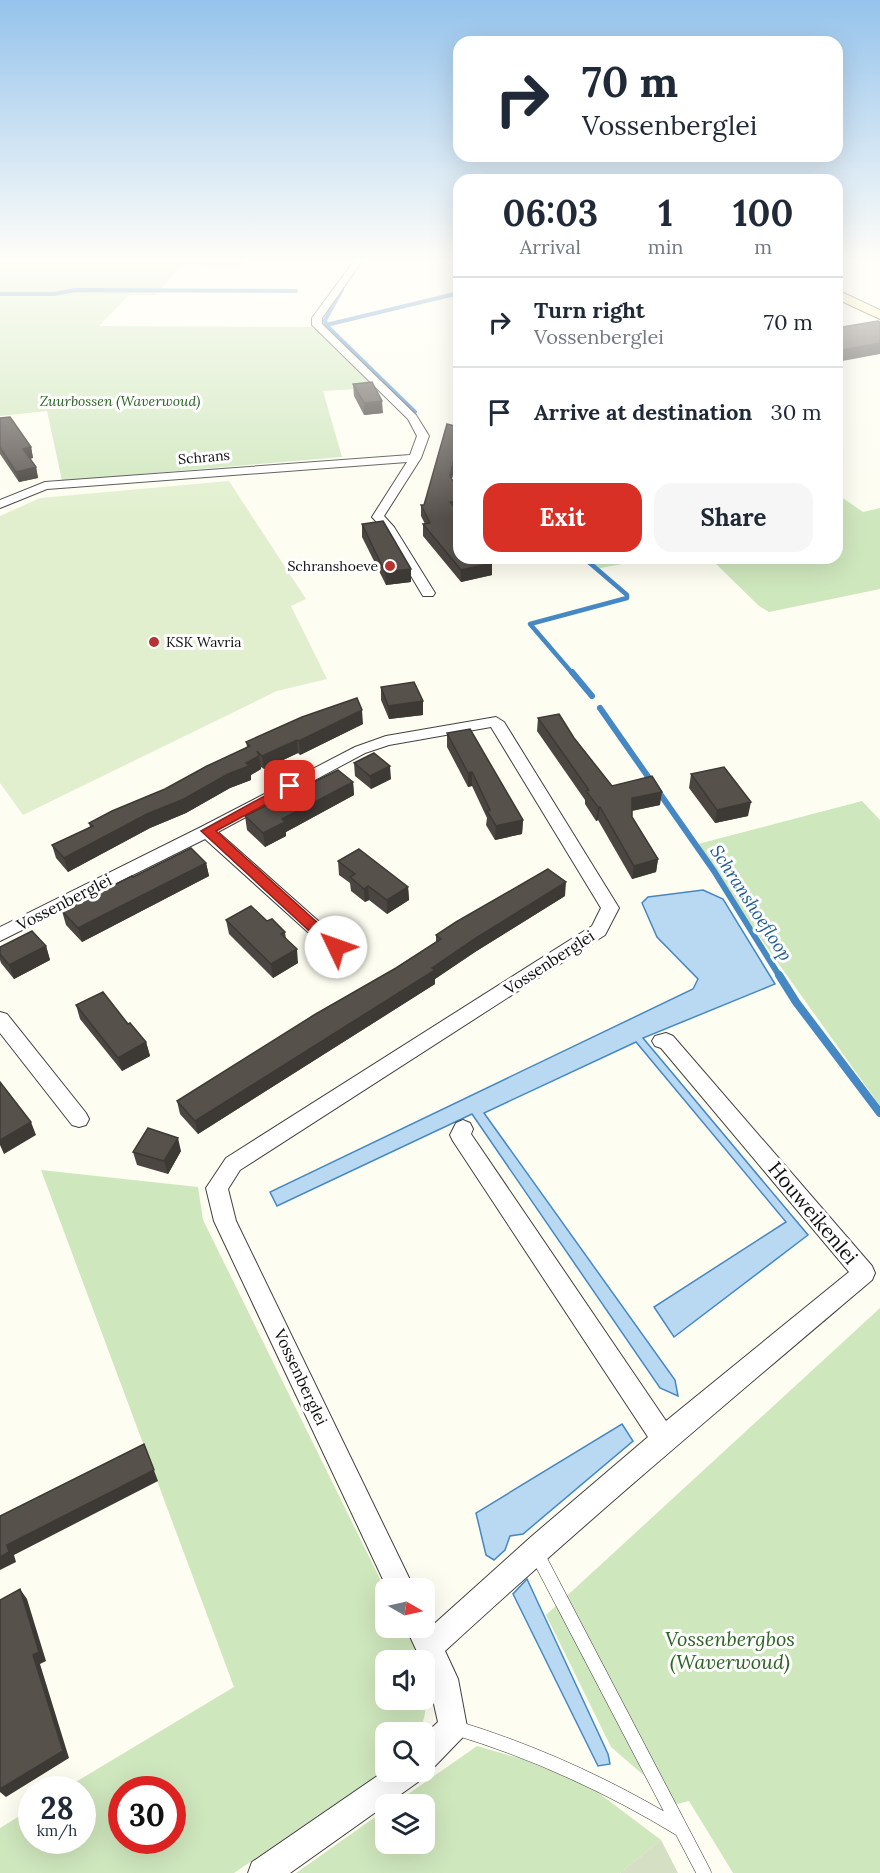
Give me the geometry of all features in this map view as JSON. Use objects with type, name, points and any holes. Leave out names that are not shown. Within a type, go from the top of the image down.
[{"type":"street","points":[[337,344],[412,417],[423,436],[415,458],[378,517],[388,527],[428,593]]},
{"type":"street","name":"Schrans","points":[[0,504],[45,486],[415,458]]},
{"type":"street","name":"Vossenberglei","points":[[0,935],[207,831],[360,750],[386,741],[496,722],[505,740],[549,807],[610,908],[599,930],[232,1164],[217,1188],[225,1221],[396,1578]]},
{"type":"street","points":[[207,831],[336,947]]},
{"type":"street","points":[[0,1019],[79,1119]]},
{"type":"street","name":"Houweikenlei","points":[[435,1628],[535,1551],[664,1439],[864,1273],[666,1041],[662,1041]]},
{"type":"street","points":[[463,1129],[460,1135],[664,1439]]},
{"type":"street","points":[[424,1638],[444,1679],[453,1727],[435,1746]]},
{"type":"street","points":[[262,1873],[394,1782]]},
{"type":"lane","points":[[535,1551],[704,1873]]},
{"type":"lane","points":[[453,1727],[525,1749],[593,1780],[682,1830]]},
{"type":"green space","name":"Zuurbossen (Waverwoud)","points":[[0,344],[330,344],[375,388],[323,391],[342,457],[62,481],[47,411],[0,416]]},
{"type":"green space","name":"KSK Wavria","points":[[229,481],[306,599],[291,606],[327,679],[277,691],[23,815],[0,783],[0,516],[40,498]]},
{"type":"green space","points":[[843,498],[863,512],[880,508],[880,589],[769,612],[759,606],[716,564],[843,564]]},
{"type":"green space","points":[[590,564],[622,564],[595,569]]},
{"type":"green space","points":[[862,801],[880,820],[880,1106],[694,845]]},
{"type":"green space","points":[[41,1170],[198,1187],[203,1220],[380,1578],[375,1578],[375,1638],[410,1638],[415,1650],[375,1650],[375,1710],[425,1710],[423,1722],[375,1722],[375,1777],[234,1873],[0,1873],[0,1828],[18,1817],[18,1854],[96,1854],[96,1776],[86,1776],[234,1687]]},
{"type":"green space","name":"Vossenbergbos (Waverwoud)","points":[[880,1308],[880,1873],[733,1873],[689,1801],[677,1804],[611,1747],[546,1615]]},
{"type":"green space","points":[[477,1746],[522,1759],[592,1788],[661,1840],[620,1873],[296,1873],[375,1817],[375,1854],[435,1854],[435,1794],[408,1794],[425,1782],[435,1782],[435,1775]]},
{"type":"green space","points":[[661,1840],[678,1873],[620,1873]]},
{"type":"water","points":[[703,890],[723,899],[775,984],[643,1038],[808,1235],[674,1337],[654,1307],[786,1222],[636,1042],[484,1113],[675,1380],[678,1396],[660,1388],[472,1114],[277,1206],[270,1192],[693,989],[698,979],[657,937],[642,903],[648,897]]},
{"type":"water","points":[[622,1424],[633,1441],[523,1534],[510,1536],[505,1550],[494,1560],[486,1555],[476,1513]]},
{"type":"water","points":[[527,1579],[608,1754],[610,1764],[598,1766],[513,1594]]},
{"type":"building","points":[[843,344],[872,344],[843,350]]},
{"type":"building","points":[[372,382],[382,401],[364,403],[353,384]]},
{"type":"building","points":[[10,417],[31,447],[23,449],[36,467],[16,472],[0,447],[0,418]]},
{"type":"building","points":[[447,424],[453,426],[453,463],[450,476],[453,481],[453,502],[450,502],[453,506],[453,560],[423,524],[430,523],[421,505],[424,505]]},
{"type":"building","points":[[383,521],[411,569],[385,572],[362,524]]},
{"type":"building","points":[[456,564],[488,564],[461,570]]},
{"type":"building","points":[[414,682],[423,701],[388,706],[381,687]]},
{"type":"building","points":[[357,698],[362,710],[299,741],[262,756],[257,751],[259,756],[246,763],[249,766],[228,774],[184,799],[147,814],[64,858],[52,845],[93,826],[89,823],[112,811],[165,789],[250,746],[246,742],[302,717]]},
{"type":"building","points":[[559,714],[574,738],[612,786],[652,776],[662,792],[632,798],[632,817],[658,859],[634,866],[600,807],[586,791],[589,790],[538,718]]},
{"type":"building","points":[[470,729],[523,820],[496,826],[487,811],[490,810],[472,772],[468,773],[447,733]]},
{"type":"building","points":[[374,753],[390,766],[370,776],[354,763]]},
{"type":"building","points":[[724,767],[751,802],[717,810],[691,774]]},
{"type":"building","points":[[338,770],[353,782],[282,819],[285,822],[263,833],[245,816]]},
{"type":"building","points":[[191,848],[206,863],[78,928],[62,911],[132,876]]},
{"type":"building","points":[[359,849],[408,887],[387,900],[368,886],[364,889],[350,877],[355,874],[338,861]]},
{"type":"building","points":[[548,869],[566,882],[476,938],[432,968],[435,970],[195,1121],[177,1101],[314,1015],[396,968],[441,939],[436,935],[456,922]]},
{"type":"building","points":[[251,906],[267,921],[272,919],[285,932],[281,934],[297,949],[271,964],[226,920]]},
{"type":"building","points":[[32,931],[46,946],[9,965],[0,954],[0,947]]},
{"type":"building","points":[[103,992],[128,1024],[130,1023],[146,1042],[118,1058],[76,1005]]},
{"type":"building","points":[[0,1082],[31,1122],[0,1140]]},
{"type":"building","points":[[148,1128],[178,1138],[164,1161],[133,1152]]},
{"type":"building","points":[[144,1444],[154,1470],[7,1545],[9,1552],[0,1557],[0,1516]]},
{"type":"building","points":[[20,1589],[39,1652],[33,1655],[63,1751],[18,1776],[0,1789],[0,1600]]},
{"type":"waterway","name":"Schranshoefloop","points":[[346,344],[415,412]]},
{"type":"waterway","name":"Schranshoefloop","points":[[573,674],[530,624],[627,598],[627,595],[591,564]]},
{"type":"waterway","name":"Schranshoefloop","points":[[572,672],[592,696]]},
{"type":"waterway","name":"Schranshoefloop","points":[[600,708],[714,871],[780,977]]},
{"type":"waterway","name":"Schranshoefloop","points":[[779,975],[796,1002],[880,1113]]},
{"type":"place","name":"Schranshoeve","points":[[390,566]]},
{"type":"place","name":"KSK Wavria","points":[[154,642]]},
{"type":"route","points":[[290,786],[207,831],[336,947]]}]
